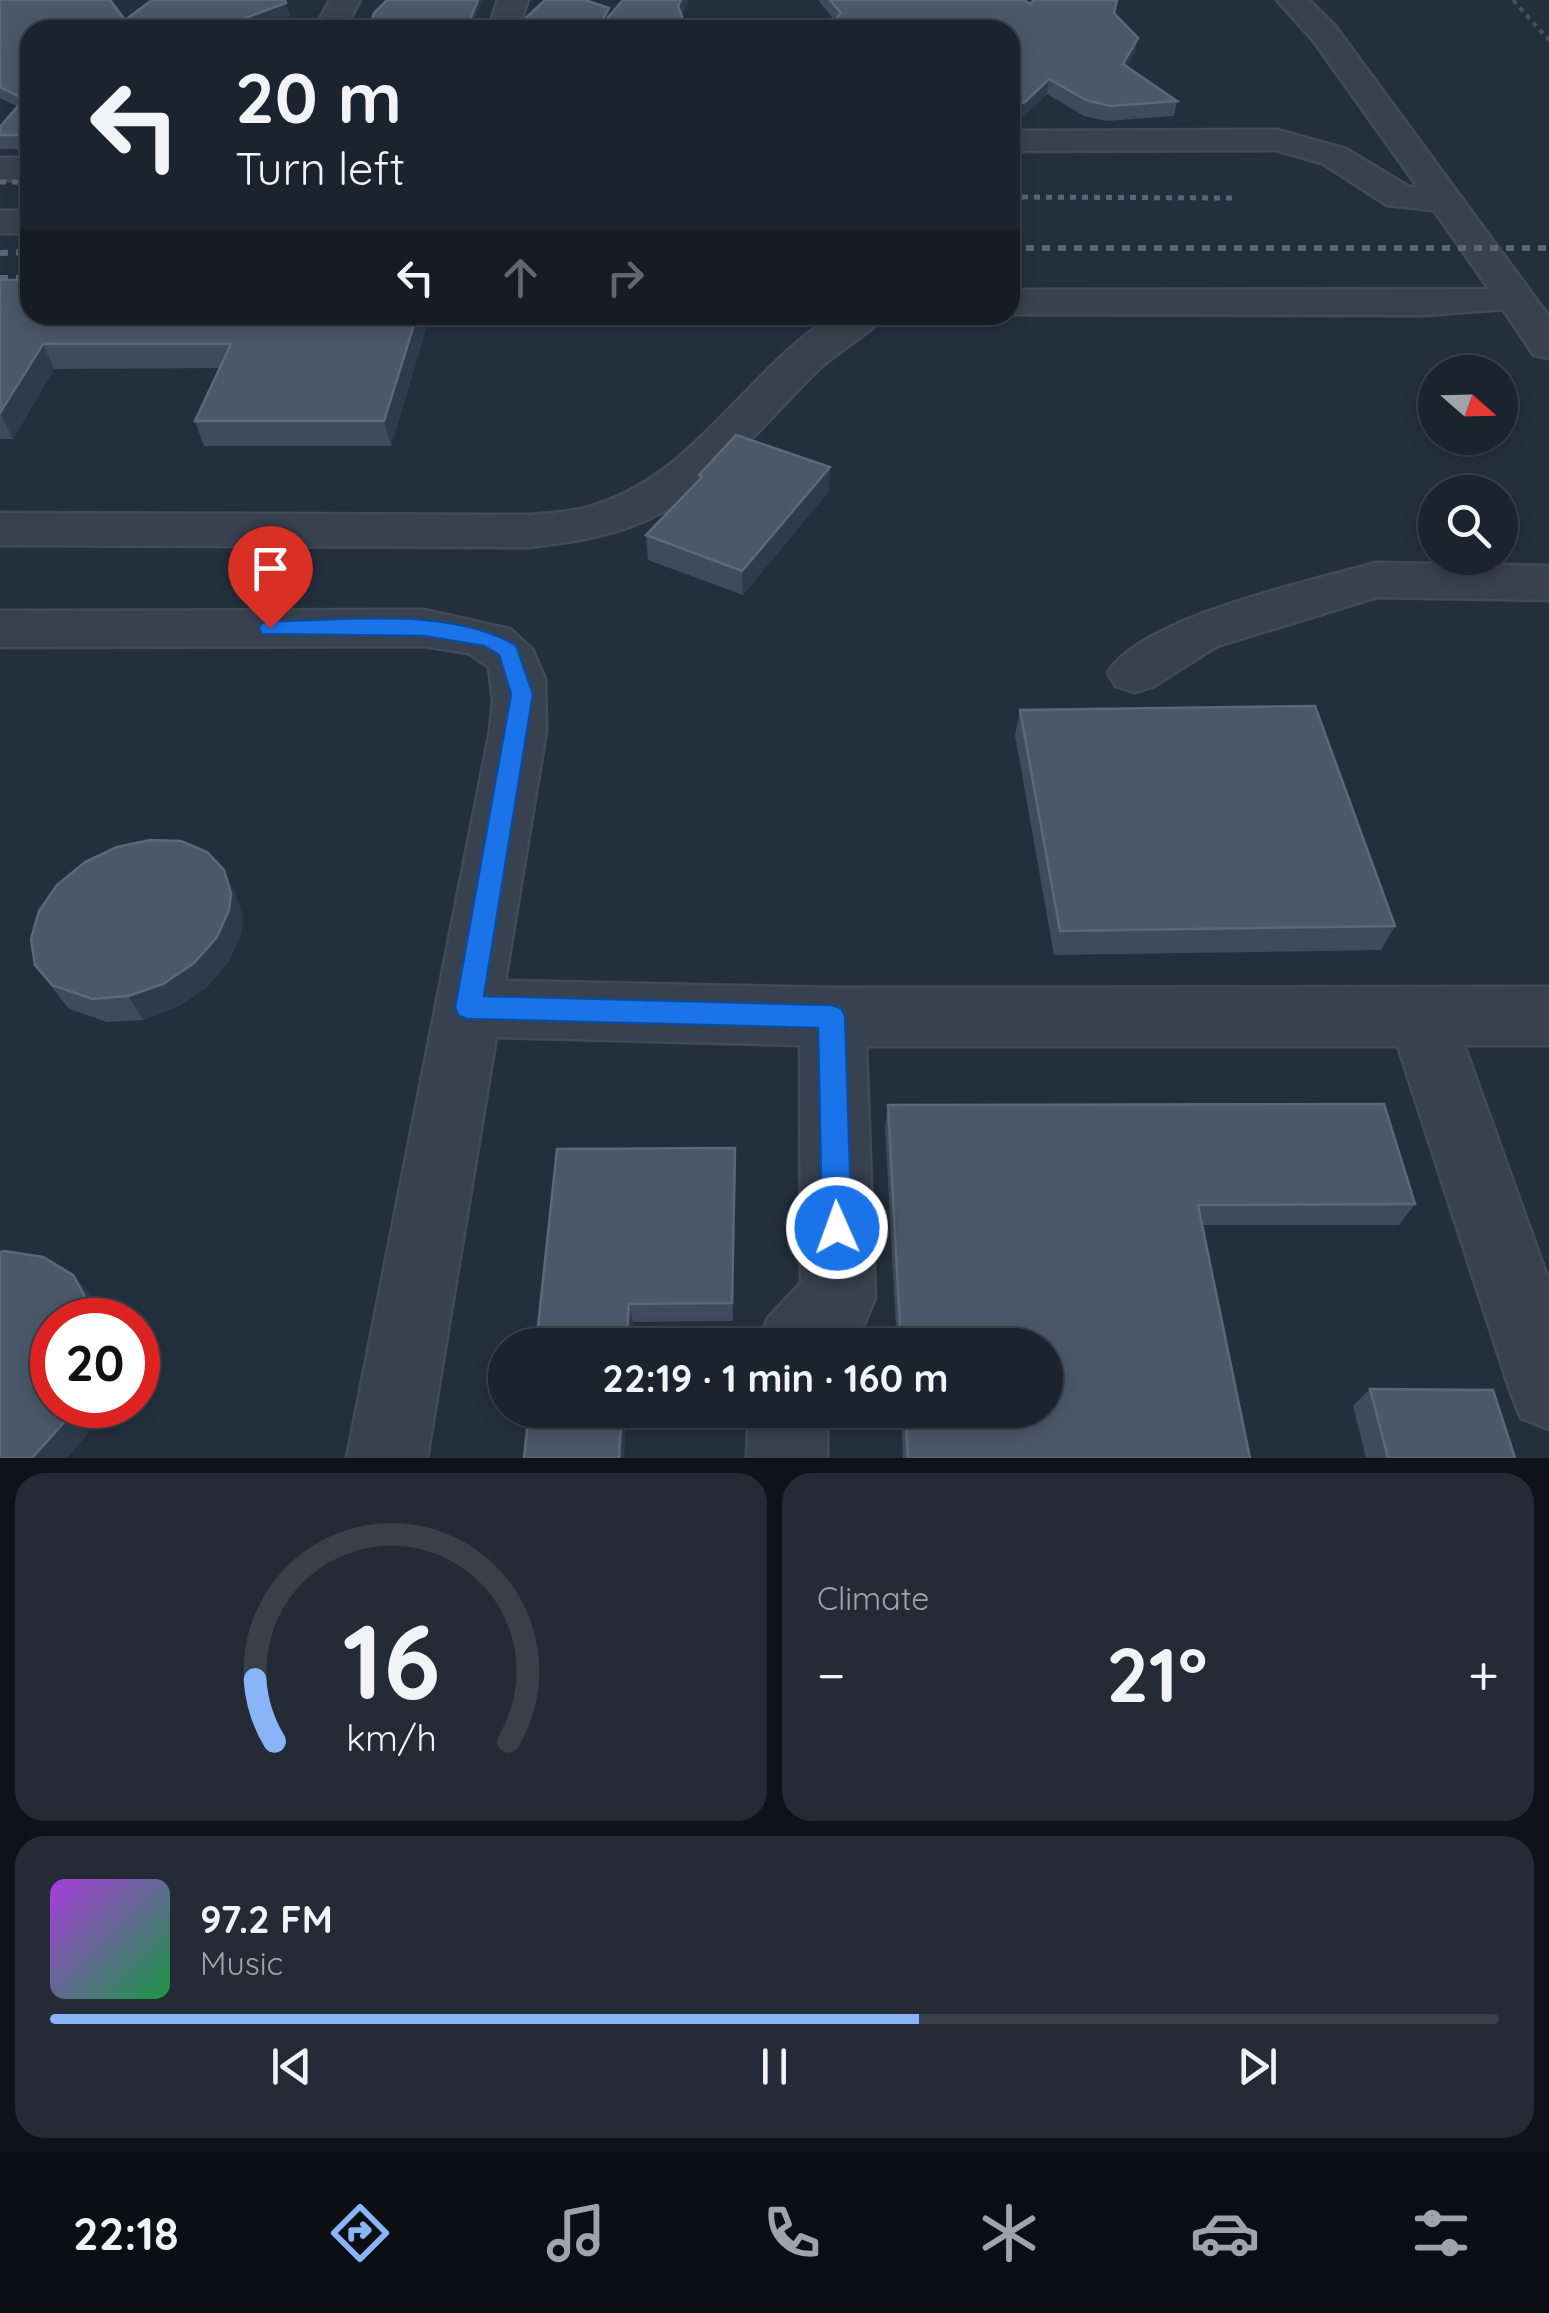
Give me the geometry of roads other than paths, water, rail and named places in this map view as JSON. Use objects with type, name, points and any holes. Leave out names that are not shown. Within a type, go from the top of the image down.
[{"type":"street","points":[[1292,0],[1324,33],[1446,200],[1513,277],[1549,346]]},
{"type":"street","points":[[1020,141],[1277,140],[1334,156],[1400,197],[1446,200]]},
{"type":"street","points":[[1020,302],[1488,301],[1513,277]]},
{"type":"street","points":[[0,528],[573,529],[646,505],[683,478],[829,337],[849,325]]},
{"type":"street","points":[[1136,672],[1200,633],[1376,580],[1549,583]]},
{"type":"street","points":[[0,629],[424,628],[489,640],[508,650],[522,694],[518,731],[388,1458]]},
{"type":"street","points":[[468,1008],[832,1016],[1549,1016]]},
{"type":"street","points":[[810,1328],[838,1298],[832,1016]]},
{"type":"street","points":[[1421,1017],[1549,1390]]},
{"type":"street","points":[[787,1458],[788,1428]]},
{"type":"railway","points":[[0,182],[20,182]]},
{"type":"railway","points":[[1020,197],[1236,198]]},
{"type":"railway","points":[[1020,248],[1549,248]]},
{"type":"railway","points":[[0,253],[20,252]]},
{"type":"railway","points":[[0,278],[20,278]]}]
